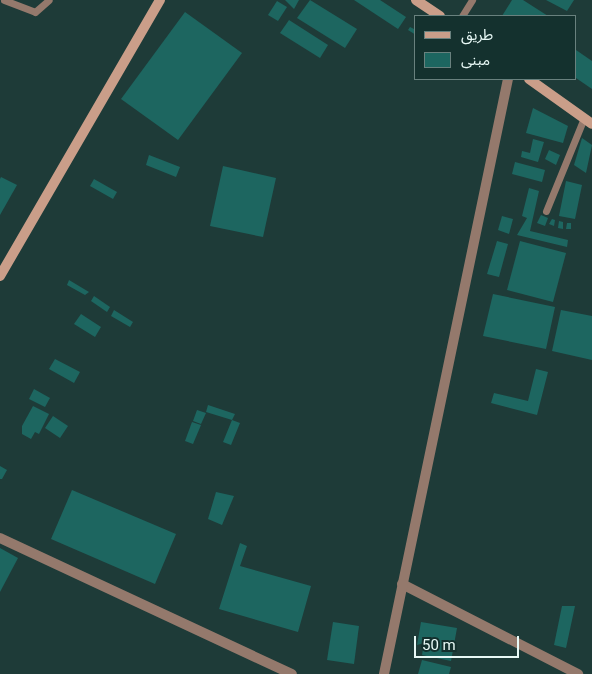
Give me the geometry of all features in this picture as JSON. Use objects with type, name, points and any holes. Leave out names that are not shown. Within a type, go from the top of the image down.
[{"type":"main road","points":[[0,276],[160,0]]},
{"type":"main road","points":[[416,0],[438,15]]},
{"type":"main road","points":[[529,80],[588,121]]},
{"type":"street","points":[[384,674],[508,80]]},
{"type":"street","points":[[0,538],[292,674]]},
{"type":"street","points":[[402,584],[578,674]]},
{"type":"lane","points":[[4,0],[35,12],[49,0]]},
{"type":"lane","points":[[463,15],[472,0]]},
{"type":"lane","points":[[546,211],[588,121]]},
{"type":"building","points":[[285,0],[299,0],[294,9]]},
{"type":"building","points":[[310,0],[357,29],[345,48],[297,18]]},
{"type":"building","points":[[354,0],[380,0],[406,17],[398,29]]},
{"type":"building","points":[[512,0],[523,0],[546,15],[503,15]]},
{"type":"building","points":[[546,0],[574,0],[567,11]]},
{"type":"building","points":[[277,1],[287,7],[278,21],[268,15]]},
{"type":"building","points":[[185,12],[242,53],[178,140],[121,99]]},
{"type":"building","points":[[289,20],[328,45],[320,58],[280,33]]},
{"type":"building","points":[[410,27],[414,29],[414,34],[408,30]]},
{"type":"building","points":[[577,51],[592,61],[592,89],[577,79]]},
{"type":"building","points":[[533,108],[568,126],[563,143],[526,133]]},
{"type":"building","points":[[582,138],[592,145],[586,173],[574,165]]},
{"type":"building","points":[[533,139],[544,142],[538,162],[521,157],[522,151],[530,153]]},
{"type":"building","points":[[549,150],[560,155],[556,165],[545,159]]},
{"type":"building","points":[[149,155],[180,167],[176,177],[146,165]]},
{"type":"building","points":[[515,162],[545,170],[542,182],[512,174]]},
{"type":"building","points":[[223,166],[276,178],[263,237],[210,226]]},
{"type":"building","points":[[1,177],[17,185],[0,215],[0,179]]},
{"type":"building","points":[[94,179],[117,192],[113,199],[90,186]]},
{"type":"building","points":[[566,181],[582,185],[575,219],[559,216]]},
{"type":"building","points":[[529,188],[539,191],[530,231],[568,240],[567,247],[517,235],[527,218],[522,216]]},
{"type":"building","points":[[541,215],[548,218],[545,226],[537,223]]},
{"type":"building","points":[[502,216],[513,219],[509,234],[498,230]]},
{"type":"building","points":[[552,219],[555,220],[554,226],[549,224]]},
{"type":"building","points":[[559,221],[563,222],[563,229],[558,228]]},
{"type":"building","points":[[567,223],[571,223],[571,229],[566,229]]},
{"type":"building","points":[[497,241],[508,244],[499,277],[487,274]]},
{"type":"building","points":[[520,241],[566,253],[553,302],[507,290]]},
{"type":"building","points":[[69,280],[89,292],[85,295],[67,285]]},
{"type":"building","points":[[493,294],[555,307],[546,349],[483,336]]},
{"type":"building","points":[[94,296],[110,307],[107,312],[91,301]]},
{"type":"building","points":[[114,310],[133,322],[130,327],[111,316]]},
{"type":"building","points":[[561,310],[592,316],[592,360],[552,351]]},
{"type":"building","points":[[81,314],[101,327],[95,337],[74,324]]},
{"type":"building","points":[[55,359],[80,372],[74,383],[49,369]]},
{"type":"building","points":[[536,369],[548,372],[537,415],[491,403],[494,393],[528,401]]},
{"type":"building","points":[[34,389],[50,398],[45,407],[29,399]]},
{"type":"building","points":[[208,405],[235,414],[232,420],[206,412]]},
{"type":"building","points":[[33,406],[49,414],[39,434],[35,432],[31,439],[22,434],[22,426]]},
{"type":"building","points":[[197,410],[206,413],[201,424],[193,421]]},
{"type":"building","points":[[53,416],[68,426],[60,438],[45,428]]},
{"type":"building","points":[[232,420],[240,423],[231,445],[223,442]]},
{"type":"building","points":[[192,422],[201,425],[193,444],[185,441]]},
{"type":"building","points":[[0,466],[7,470],[2,479],[0,479]]},
{"type":"building","points":[[72,490],[176,534],[155,584],[51,539]]},
{"type":"building","points":[[216,492],[234,496],[222,525],[208,519]]},
{"type":"building","points":[[240,543],[247,546],[240,566],[311,586],[298,632],[219,609]]},
{"type":"building","points":[[0,548],[18,558],[0,592]]},
{"type":"building","points":[[562,606],[575,606],[566,648],[554,645]]},
{"type":"building","points":[[333,622],[359,626],[354,664],[327,660]]},
{"type":"building","points":[[421,622],[457,628],[451,661],[422,655],[424,643],[417,645]]},
{"type":"building","points":[[422,660],[451,667],[449,674],[418,674]]}]
